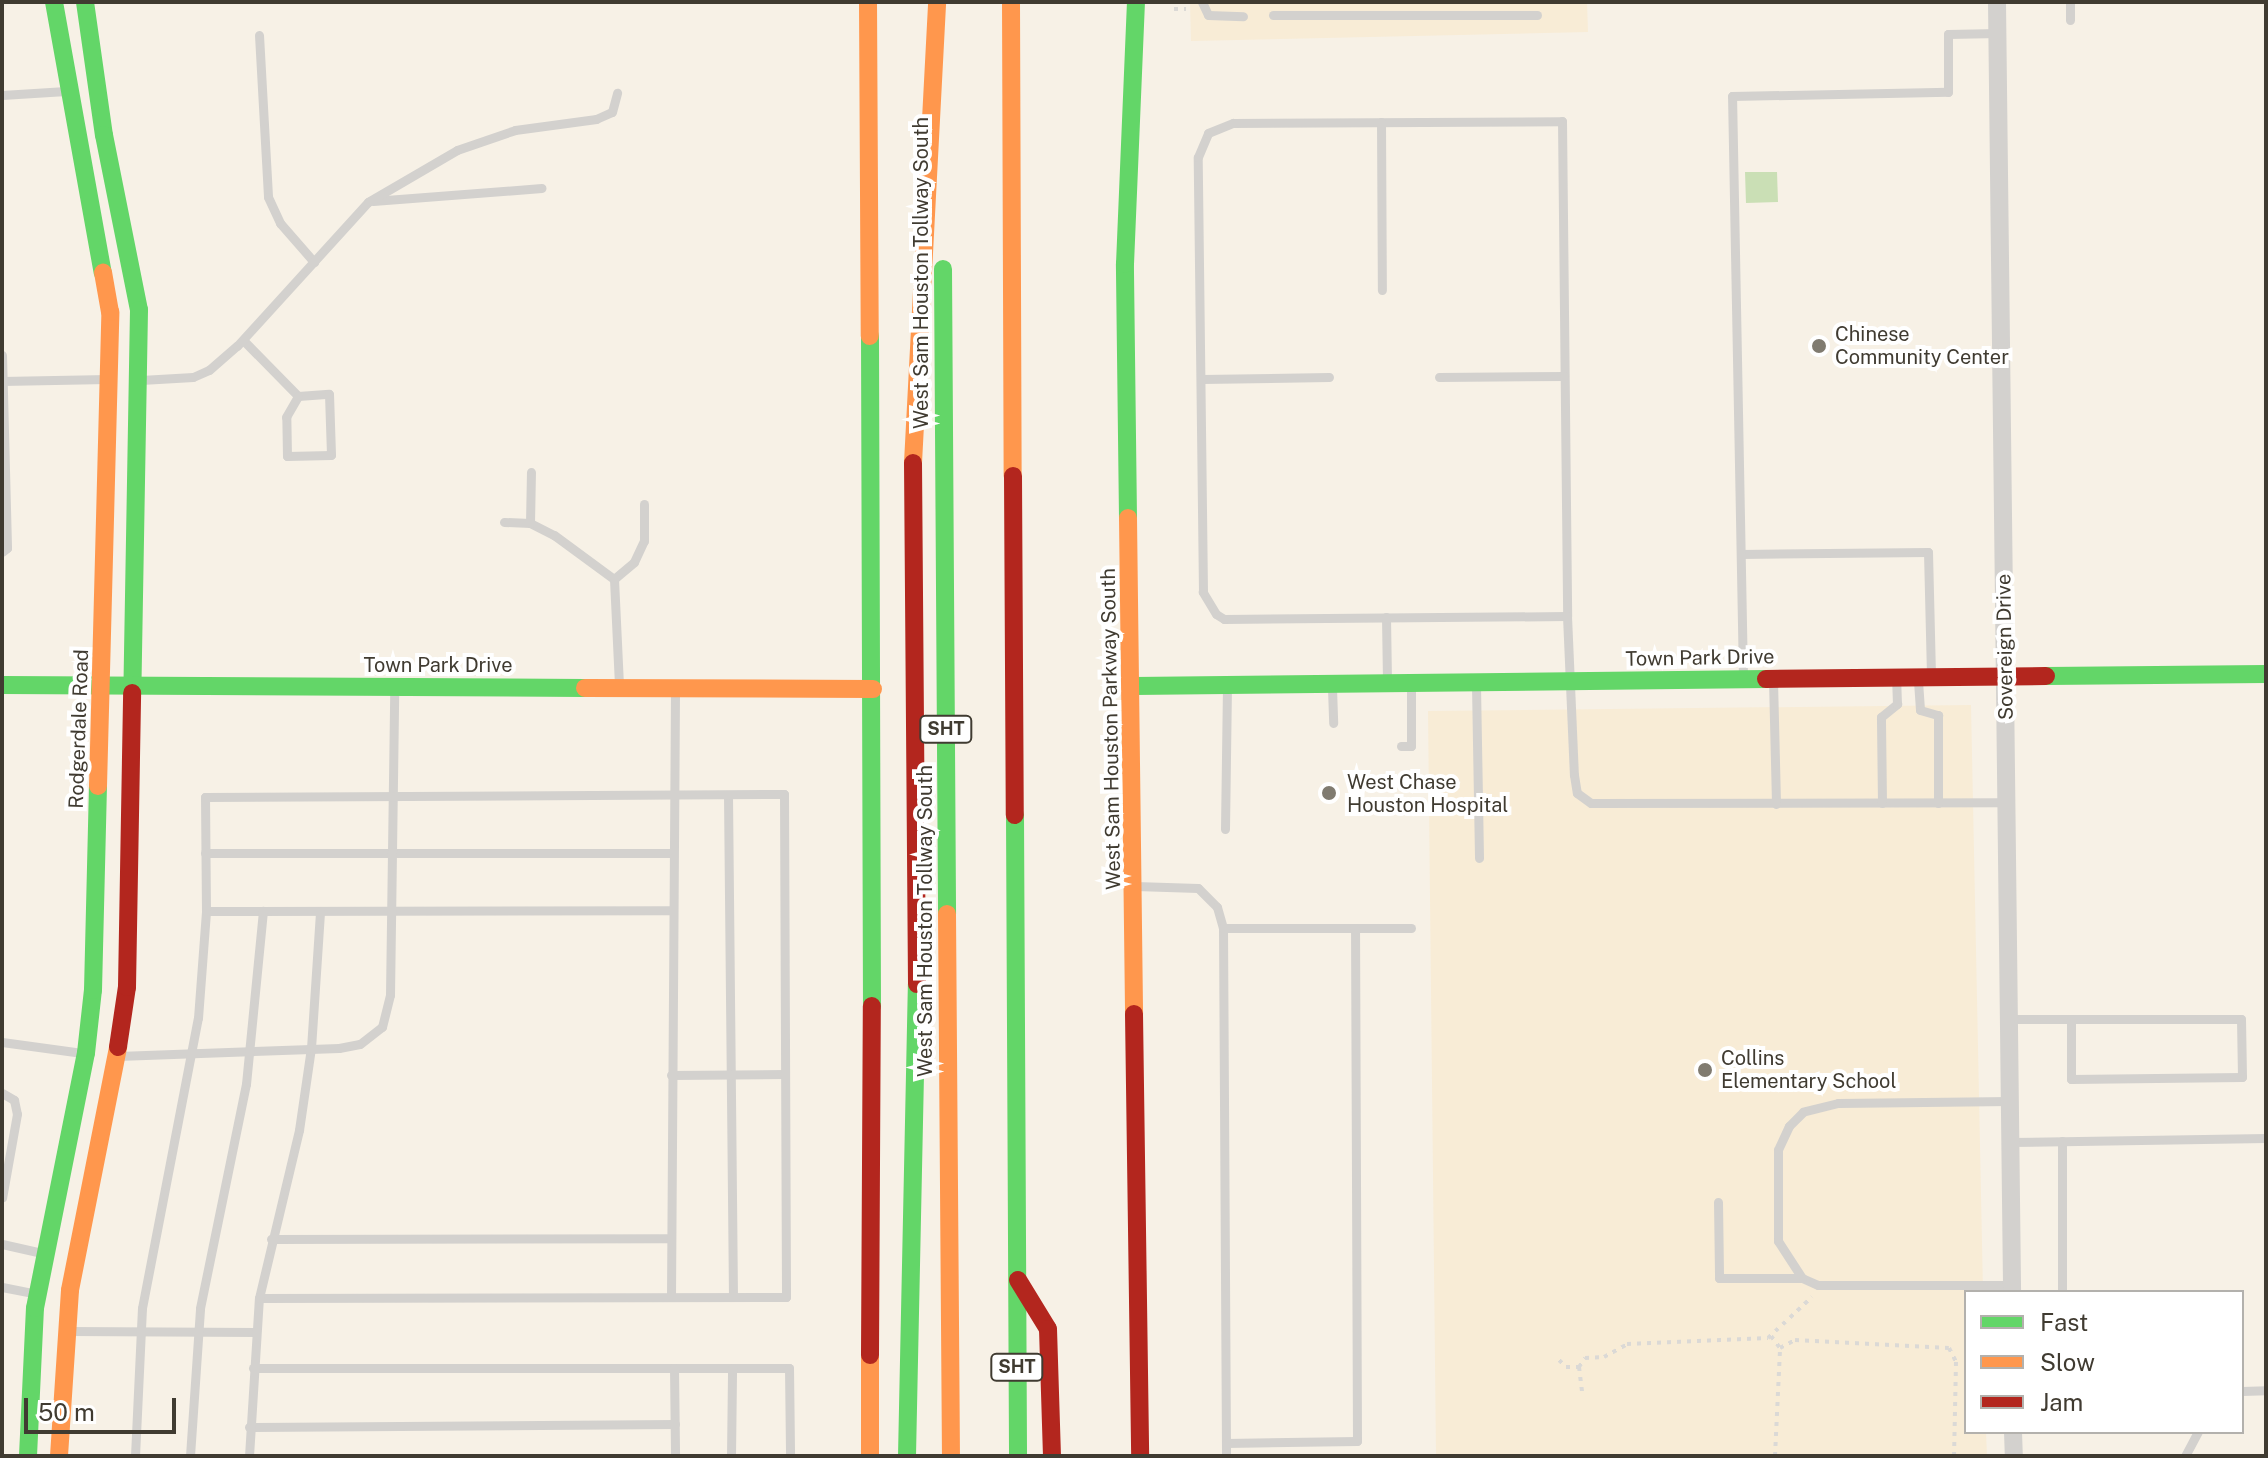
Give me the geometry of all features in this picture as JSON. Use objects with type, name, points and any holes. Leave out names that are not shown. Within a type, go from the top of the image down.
[{"type":"main road","name":"Rodgerdale Road","points":[[28,1456],[27,1415],[38,1294],[86,1053],[103,685],[109,379],[110,312],[54,2]]},
{"type":"main road","points":[[59,1456],[66,1331],[127,987],[138,380],[139,310],[96,88],[85,2]]},
{"type":"main road","points":[[868,2],[873,689],[870,1456]]},
{"type":"main road","points":[[907,1456],[919,915],[912,476],[939,2]]},
{"type":"main road","name":"West Sam Houston Tollway South","points":[[939,2],[951,1456]]},
{"type":"main road","name":"SHT","points":[[1011,2],[1018,1456]]},
{"type":"main road","name":"West Sam Houston Parkway South","points":[[1136,2],[1125,249],[1134,686],[1140,1456]]},
{"type":"main road","name":"Town Park Drive","points":[[1134,686],[2266,674]]},
{"type":"main road","name":"Town Park Drive","points":[[2,685],[873,689]]},
{"type":"main road","points":[[86,1053],[116,1056]]},
{"type":"main road","points":[[1017,1279],[1048,1329],[1052,1456]]},
{"type":"main road","points":[[27,1415],[59,1415]]},
{"type":"street","name":"Sovereign Drive","points":[[1997,2],[2012,1288]]},
{"type":"street","points":[[2013,1434],[2014,1456]]},
{"type":"lane","points":[[1202,2],[1208,15],[1243,16]]},
{"type":"lane","points":[[2070,2],[2070,20]]},
{"type":"lane","points":[[1273,15],[1537,15]]},
{"type":"lane","points":[[1743,680],[1732,96],[1948,92],[1948,34],[1998,33]]},
{"type":"lane","points":[[259,35],[268,197],[280,223],[314,262]]},
{"type":"lane","points":[[2,95],[96,88]]},
{"type":"lane","points":[[2,381],[193,377],[243,340],[368,202],[457,150],[515,130],[612,112],[617,93]]},
{"type":"lane","points":[[1567,616],[1224,619],[1208,605],[1203,592],[1198,157],[1208,133],[1233,123],[1562,121],[1568,682],[1577,793],[1591,803],[2006,802]]},
{"type":"lane","points":[[1381,122],[1382,290]]},
{"type":"lane","points":[[368,202],[541,188]]},
{"type":"lane","points":[[243,340],[298,396],[329,394],[331,455],[287,456],[286,417],[298,396]]},
{"type":"lane","points":[[2,355],[7,548],[2,552]]},
{"type":"lane","points":[[1439,377],[1564,376]]},
{"type":"lane","points":[[1202,379],[1329,377]]},
{"type":"lane","points":[[530,523],[531,472]]},
{"type":"lane","points":[[614,579],[634,562],[644,541],[644,504]]},
{"type":"lane","points":[[504,522],[530,523],[614,579]]},
{"type":"lane","points":[[1741,554],[1928,552],[1925,678],[1920,710],[1938,715],[1938,803]]},
{"type":"lane","points":[[614,579],[619,688]]},
{"type":"lane","points":[[1386,617],[1387,684]]},
{"type":"lane","points":[[1882,803],[1881,717],[1897,704],[1896,678]]},
{"type":"lane","points":[[1773,679],[1776,804]]},
{"type":"lane","points":[[1401,746],[1411,746],[1411,683]]},
{"type":"lane","points":[[1476,683],[1479,858]]},
{"type":"lane","points":[[1332,684],[1333,723]]},
{"type":"lane","points":[[1225,829],[1227,685]]},
{"type":"lane","points":[[116,1056],[360,1044],[382,1027],[389,1013],[394,687]]},
{"type":"lane","points":[[671,1297],[675,689]]},
{"type":"lane","points":[[135,1456],[140,1331],[193,1054],[206,911],[205,797],[784,794],[786,1297],[259,1298]]},
{"type":"lane","points":[[728,795],[733,1297]]},
{"type":"lane","points":[[205,853],[672,853]]},
{"type":"lane","points":[[1135,886],[1198,888],[1217,907],[1223,928],[1226,1456]]},
{"type":"lane","points":[[206,911],[672,910]]},
{"type":"lane","points":[[190,1456],[198,1332],[251,1051],[263,911]]},
{"type":"lane","points":[[249,1456],[259,1298],[299,1130],[311,1048],[320,911]]},
{"type":"lane","points":[[1223,928],[1411,928]]},
{"type":"lane","points":[[1226,1443],[1357,1441],[1355,928]]},
{"type":"lane","points":[[2009,1019],[2071,1019],[2241,1019],[2242,1077],[2071,1079],[2071,1019]]},
{"type":"lane","points":[[2,1042],[86,1053]]},
{"type":"lane","points":[[671,1075],[785,1074]]},
{"type":"lane","points":[[2,1093],[14,1100],[17,1114],[2,1198]]},
{"type":"lane","points":[[1802,1278],[1778,1241],[1778,1150],[1789,1126],[1803,1112],[1838,1103],[2010,1101]]},
{"type":"lane","points":[[2010,1142],[2266,1138]]},
{"type":"lane","points":[[2062,1141],[2062,1290]]},
{"type":"lane","points":[[1718,1202],[1719,1278],[1802,1278],[1818,1285],[2012,1288]]},
{"type":"lane","points":[[271,1239],[671,1238]]},
{"type":"lane","points":[[2,1244],[46,1253]]},
{"type":"lane","points":[[2,1287],[38,1294]]},
{"type":"lane","points":[[66,1331],[256,1332]]},
{"type":"lane","points":[[253,1368],[789,1368],[790,1456]]},
{"type":"lane","points":[[674,1368],[675,1456]]},
{"type":"lane","points":[[731,1456],[732,1368]]},
{"type":"lane","points":[[2244,1391],[2266,1390]]},
{"type":"lane","points":[[249,1427],[675,1424]]},
{"type":"lane","points":[[2185,1456],[2197,1434]]},
{"type":"path","points":[[1174,9],[1186,9]]},
{"type":"path","points":[[1579,1367],[1585,1358],[1604,1357],[1627,1344],[1771,1336],[1795,1318],[1818,1285]]},
{"type":"path","points":[[1771,1336],[1780,1348],[1775,1456]]},
{"type":"path","points":[[1780,1348],[1795,1340],[1949,1348],[1956,1362],[1954,1456]]},
{"type":"path","points":[[1559,1360],[1566,1367],[1579,1367]]},
{"type":"path","points":[[1579,1367],[1584,1379],[1582,1392]]},
{"type":"shaded area","points":[[1190,2],[1587,2],[1588,32],[1191,41]]},
{"type":"shaded area","name":"Collins Elementary School","points":[[1971,705],[1983,1290],[1964,1290],[1964,1434],[1986,1434],[1987,1456],[1436,1456],[1428,711]]},
{"type":"green space","points":[[1745,172],[1777,172],[1778,202],[1746,203]]},
{"type":"traffic: fast","points":[[54,2],[103,273]]},
{"type":"traffic: fast","points":[[85,2],[104,135],[139,310],[132,693]]},
{"type":"traffic: fast","points":[[1128,518],[1125,264],[1136,2]]},
{"type":"traffic: fast","points":[[943,269],[947,914]]},
{"type":"traffic: fast","points":[[870,336],[872,1006]]},
{"type":"traffic: fast","points":[[2046,676],[2266,674]]},
{"type":"traffic: fast","points":[[1134,686],[1766,679]]},
{"type":"traffic: fast","points":[[2,685],[585,688]]},
{"type":"traffic: fast","points":[[28,1456],[35,1308],[86,1053],[93,990],[98,786]]},
{"type":"traffic: fast","points":[[1015,815],[1018,1456]]},
{"type":"traffic: fast","points":[[907,1456],[917,984]]},
{"type":"traffic: slow","points":[[868,2],[870,336]]},
{"type":"traffic: slow","points":[[913,463],[937,2]]},
{"type":"traffic: slow","points":[[1011,2],[1013,476]]},
{"type":"traffic: slow","points":[[98,786],[110,312],[103,273]]},
{"type":"traffic: slow","points":[[1128,518],[1134,1014]]},
{"type":"traffic: slow","points":[[585,688],[873,689]]},
{"type":"traffic: slow","points":[[947,914],[951,1456]]},
{"type":"traffic: slow","points":[[59,1456],[70,1290],[118,1047]]},
{"type":"traffic: slow","points":[[870,1355],[870,1456]]},
{"type":"traffic: jam","points":[[913,463],[917,984]]},
{"type":"traffic: jam","points":[[1013,476],[1015,815]]},
{"type":"traffic: jam","points":[[1766,679],[2046,676]]},
{"type":"traffic: jam","points":[[118,1047],[127,987],[132,693]]},
{"type":"traffic: jam","points":[[870,1355],[872,1006]]},
{"type":"traffic: jam","points":[[1134,1014],[1140,1456]]},
{"type":"traffic: jam","points":[[1018,1280],[1048,1329],[1052,1456]]},
{"type":"place","name":"Chinese Community Center","points":[[1819,346]]},
{"type":"place","name":"West Chase Houston Hospital","points":[[1329,793]]},
{"type":"place","name":"Collins Elementary School","points":[[1705,1070]]}]
